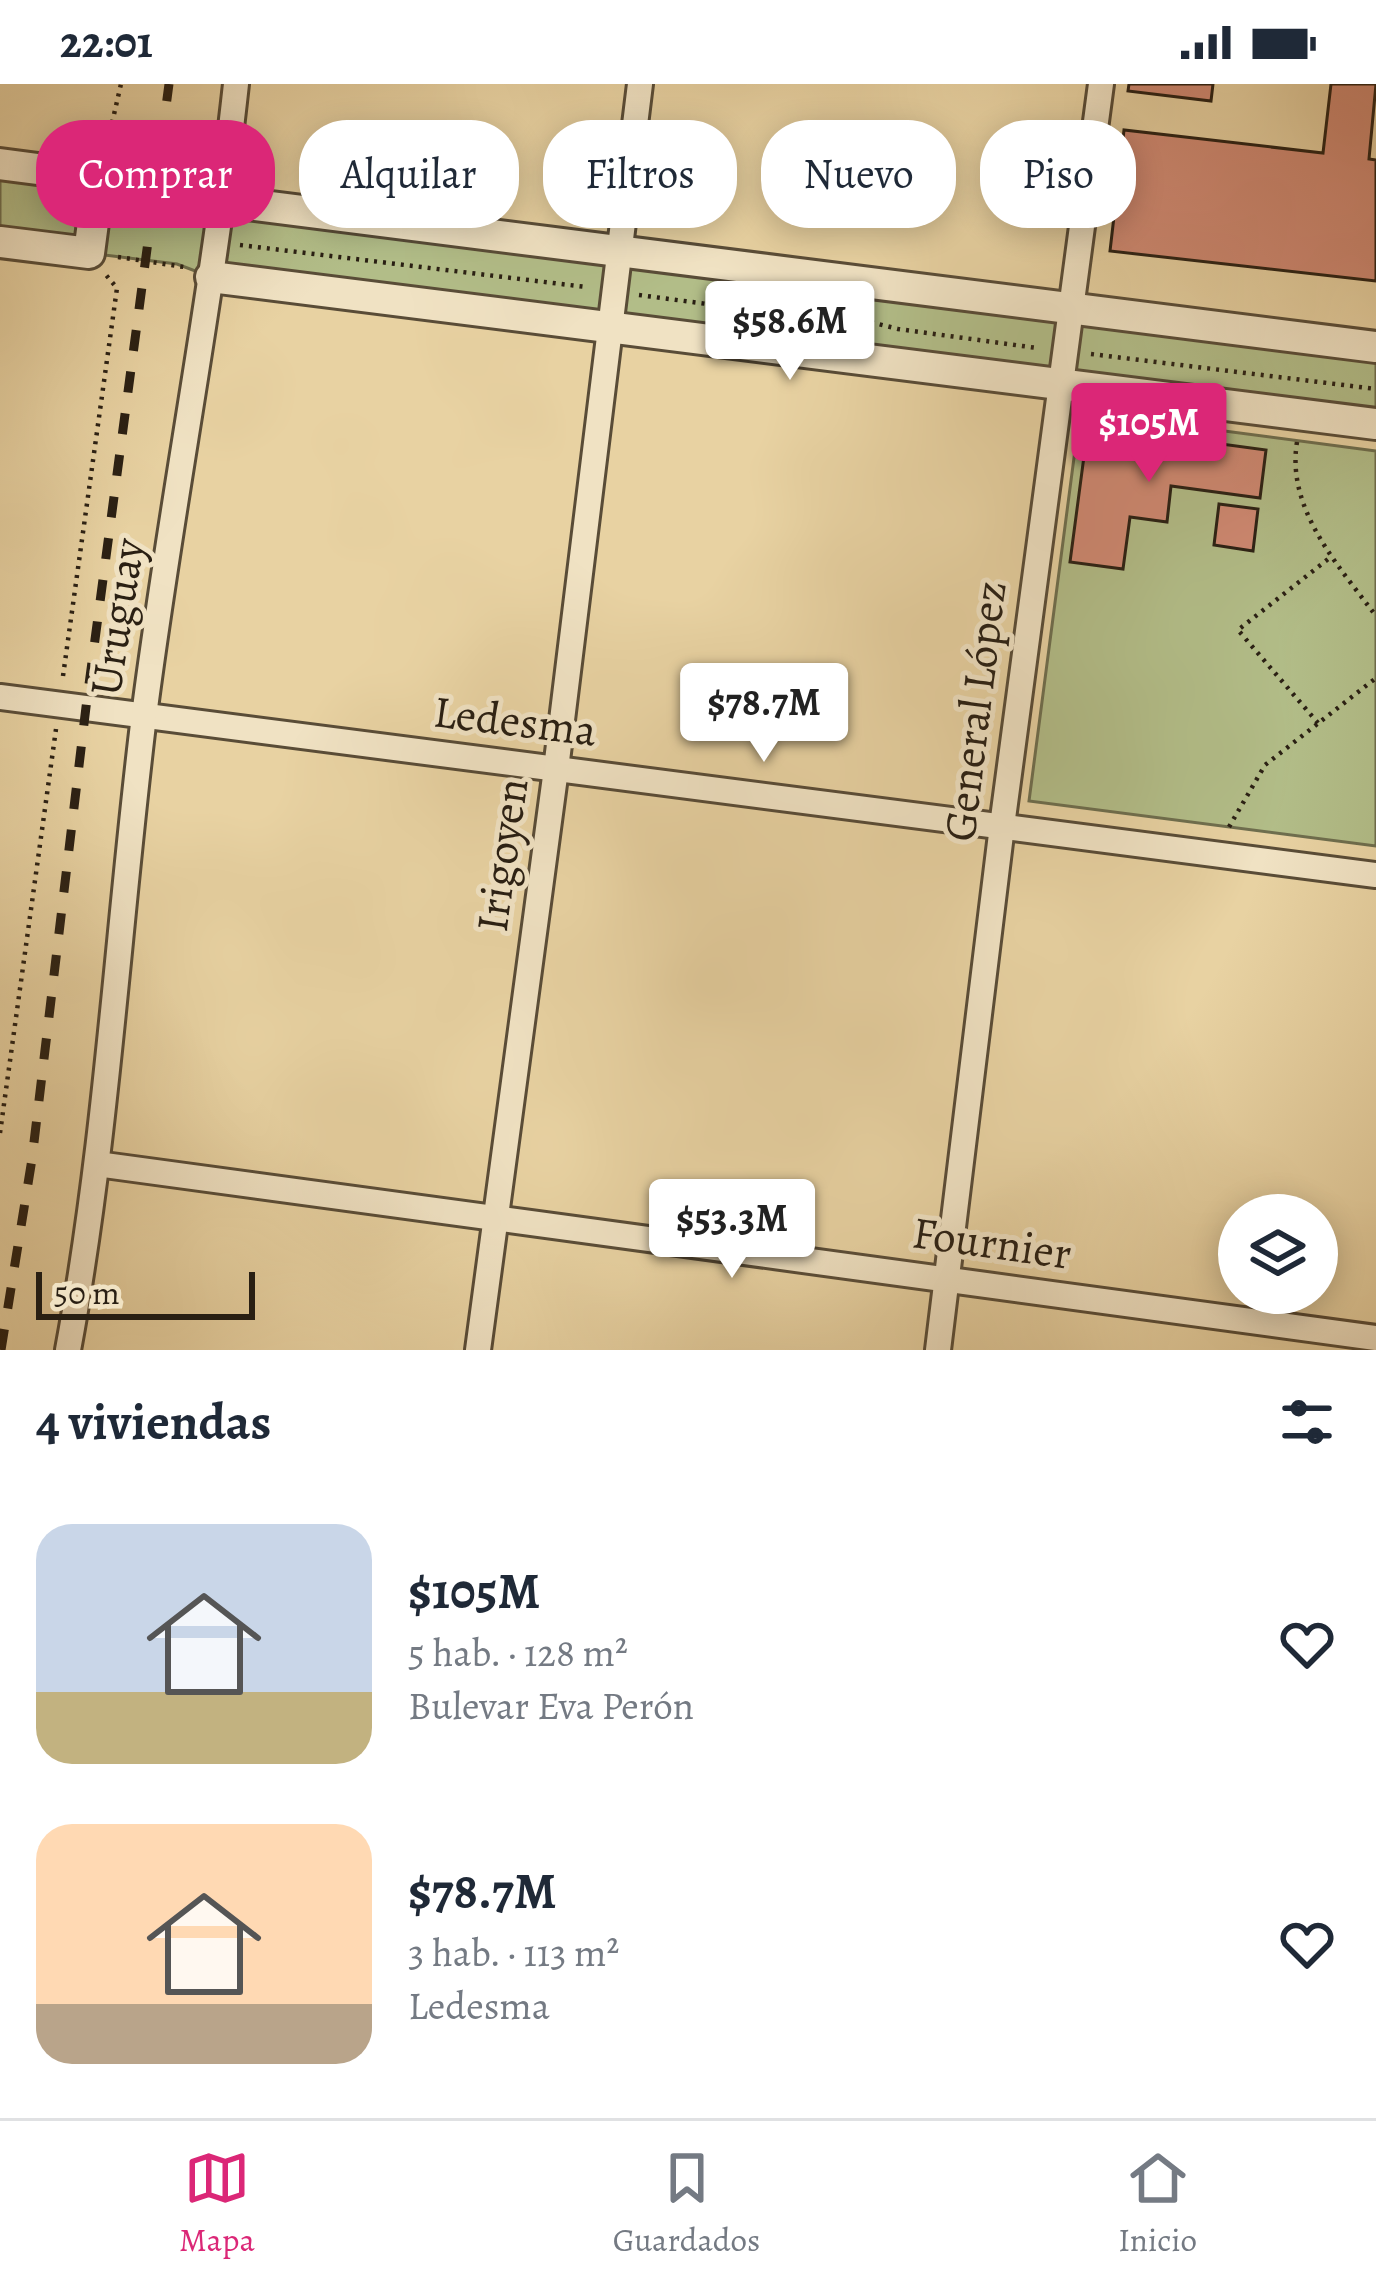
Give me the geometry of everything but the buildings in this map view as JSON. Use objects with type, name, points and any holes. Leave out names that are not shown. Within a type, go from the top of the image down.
[{"type":"street","name":"Uruguay","points":[[232,120],[236,84]]},
{"type":"street","name":"Irigoyen","points":[[478,1350],[556,769],[616,250],[640,84]]},
{"type":"street","name":"General López","points":[[938,1350],[1101,84]]},
{"type":"street","points":[[0,164],[36,169]]},
{"type":"street","points":[[275,207],[1376,347]]},
{"type":"street","points":[[0,242],[89,253],[92,228]]},
{"type":"street","name":"Uruguay","points":[[68,1350],[97,1164],[144,715],[219,228]]},
{"type":"street","points":[[211,277],[1376,424]]},
{"type":"street","name":"Ledesma","points":[[0,697],[1376,875]]},
{"type":"street","name":"Fournier","points":[[97,1164],[1376,1338]]},
{"type":"path","points":[[112,120],[121,84]]},
{"type":"path","points":[[217,244],[745,309],[839,314],[898,329],[1376,389]]},
{"type":"path","points":[[89,253],[177,264],[211,277]]},
{"type":"path","points":[[1301,414],[1293,466],[1304,510],[1376,616]]},
{"type":"path","points":[[1318,723],[1238,630],[1332,556]]},
{"type":"path","points":[[1219,855],[1235,813],[1265,765],[1376,678]]},
{"type":"green space","points":[[0,164],[36,168],[36,228],[275,228],[275,208],[299,211],[299,228],[436,228],[1376,347],[1376,424],[211,277],[177,264],[0,242]]},
{"type":"green space","points":[[1080,412],[1376,451],[1376,846],[1029,801]]},
{"type":"railway","points":[[1,1350],[32,1159],[169,84]]}]
